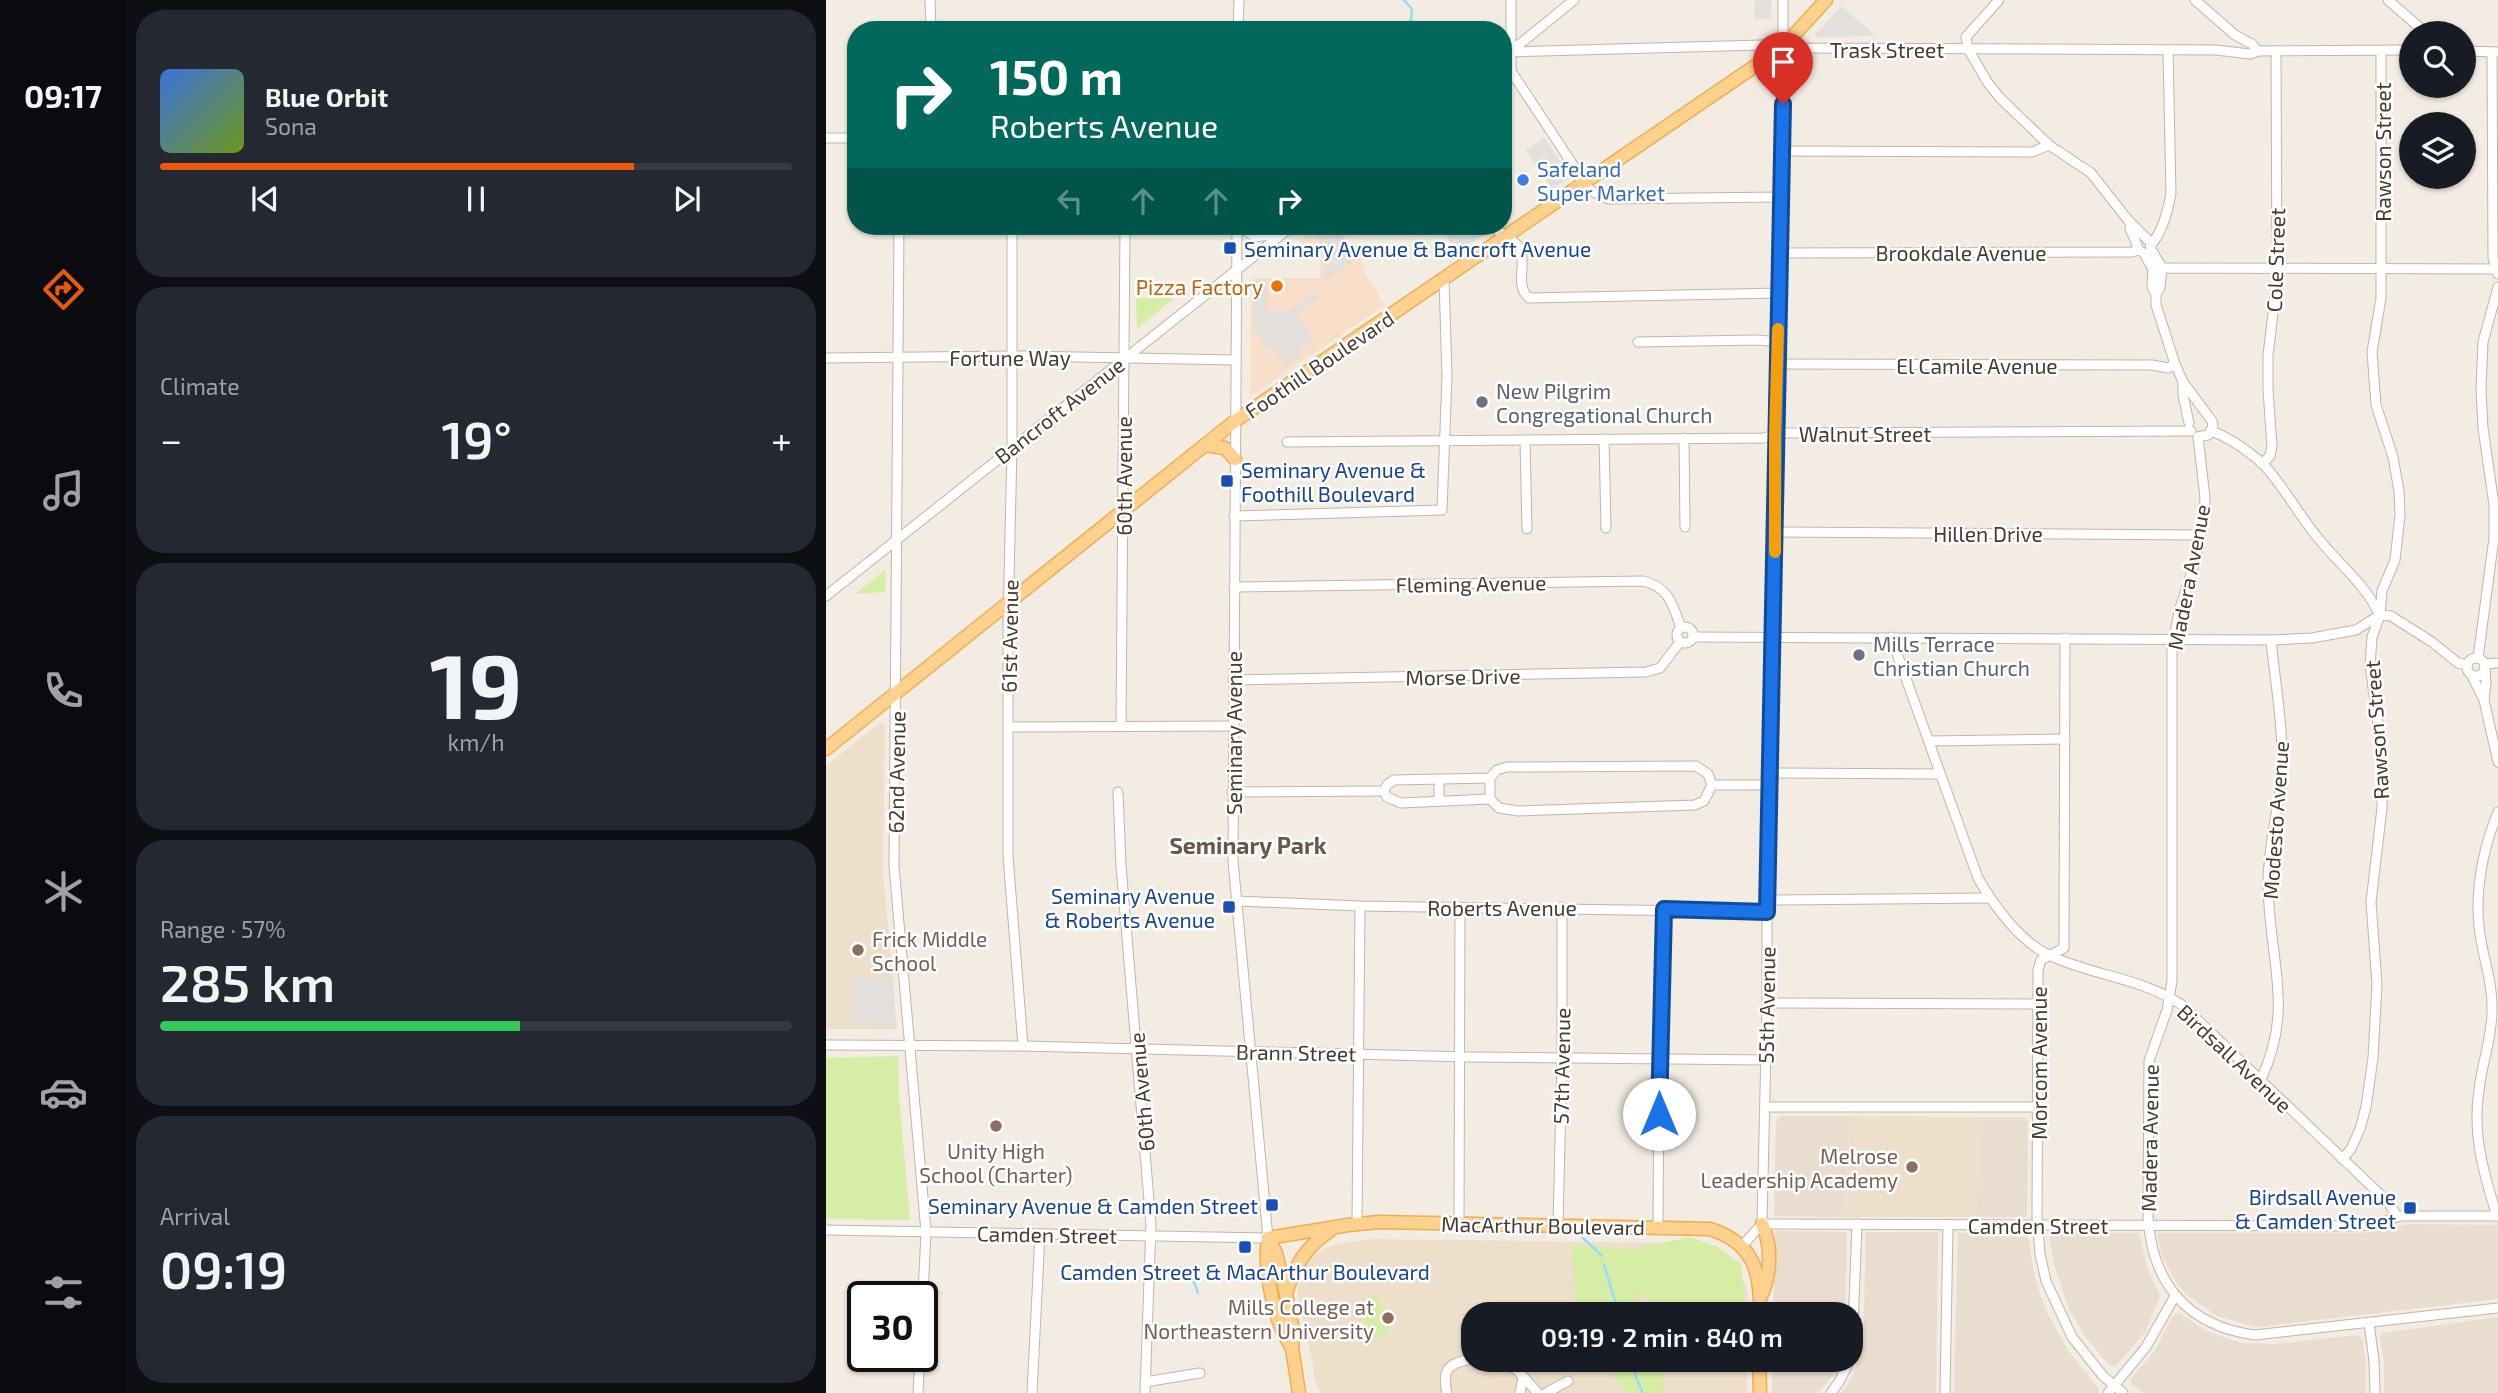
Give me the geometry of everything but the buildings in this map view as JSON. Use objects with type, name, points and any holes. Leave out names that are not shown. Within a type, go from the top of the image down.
[{"type":"main road","name":"Foothill Boulevard","points":[[1512,233],[1783,47],[1826,0]]},
{"type":"main road","name":"Foothill Boulevard","points":[[826,749],[1235,421],[1509,235]]},
{"type":"main road","points":[[1205,445],[1225,448],[1235,459]]},
{"type":"main road","name":"MacArthur Boulevard","points":[[1268,1238],[1357,1223],[1459,1223],[1710,1229],[1732,1238],[1742,1246]]},
{"type":"main road","points":[[1760,1297],[1768,1272],[1768,1239],[1762,1224]]},
{"type":"main road","points":[[1286,1294],[1303,1254],[1338,1226]]},
{"type":"main road","points":[[1268,1238],[1276,1253],[1286,1294],[1293,1331],[1292,1348],[1299,1393]]},
{"type":"main road","points":[[1268,1238],[1266,1254],[1278,1322],[1282,1334],[1292,1348]]},
{"type":"main road","points":[[1742,1246],[1756,1267],[1760,1302]]},
{"type":"main road","points":[[1759,1372],[1760,1393]]},
{"type":"street","points":[[930,0],[931,21]]},
{"type":"street","points":[[1238,21],[1239,0]]},
{"type":"street","points":[[1509,21],[1511,0]]},
{"type":"street","points":[[1512,48],[1574,0]]},
{"type":"street","name":"55th Avenue","points":[[1762,1224],[1776,532],[1775,435],[1783,151],[1783,0]]},
{"type":"street","points":[[1999,0],[1966,37],[1968,49],[2000,98],[2049,145],[2091,173],[2145,246],[2157,269],[2152,287],[2156,294],[2160,320],[2183,382],[2212,421],[2208,435],[2193,430],[2197,414],[2206,414]]},
{"type":"street","points":[[2195,0],[2235,36],[2252,44],[2258,51]]},
{"type":"street","points":[[2388,0],[2412,21]]},
{"type":"street","points":[[2229,51],[2235,36]]},
{"type":"street","name":"Trask Street","points":[[1512,53],[1762,45],[2229,51],[2249,54],[2258,51],[2399,50]]},
{"type":"street","points":[[2145,246],[2159,236],[2171,193],[2168,50]]},
{"type":"street","name":"Cole Street","points":[[2262,464],[2270,456],[2272,446],[2268,355],[2277,299],[2276,51]]},
{"type":"street","name":"Rawson Street","points":[[2342,1159],[2351,1149],[2360,1129],[2366,1107],[2374,1047],[2377,984],[2371,902],[2382,808],[2383,763],[2370,665],[2372,637],[2380,615],[2382,591],[2395,560],[2400,515],[2393,457],[2382,428],[2373,382],[2372,352],[2381,298],[2382,269],[2381,51]]},
{"type":"street","points":[[2157,269],[2497,271],[2493,258],[2495,52],[2476,51]]},
{"type":"street","points":[[1512,73],[1577,171],[1582,184],[1595,193],[1608,199],[1781,197]]},
{"type":"street","points":[[826,138],[847,138]]},
{"type":"street","points":[[1783,151],[2032,152],[2049,145]]},
{"type":"street","name":"62nd Avenue","points":[[899,235],[894,866],[926,1232],[924,1281]]},
{"type":"street","name":"61st Avenue","points":[[1012,235],[1013,447],[1008,602],[1009,856],[1023,1046]]},
{"type":"street","name":"60th Avenue","points":[[1121,726],[1125,235]]},
{"type":"street","name":"Seminary Avenue","points":[[1238,235],[1233,861],[1268,1238]]},
{"type":"street","points":[[1252,235],[1270,235]]},
{"type":"street","name":"Bancroft Avenue","points":[[826,596],[1281,235]]},
{"type":"street","points":[[1502,235],[1519,247],[1522,255],[1522,286],[1524,293],[1530,298],[1780,293]]},
{"type":"street","name":"Brookdale Avenue","points":[[1781,253],[2132,253],[2145,246]]},
{"type":"street","points":[[1234,516],[1442,510],[1447,376],[1444,280]]},
{"type":"street","points":[[2484,699],[2486,682],[2483,663],[2494,538],[2494,505],[2483,428],[2483,342],[2498,287]]},
{"type":"street","points":[[1638,342],[1778,342]]},
{"type":"street","name":"Fortune Way","points":[[826,358],[896,356],[1236,360]]},
{"type":"street","name":"El Camile Avenue","points":[[1777,364],[2152,365],[2168,368],[2175,364]]},
{"type":"street","name":"Madera Avenue","points":[[2183,382],[2183,395],[2193,430],[2205,498],[2201,535],[2172,646],[2172,981],[2149,1061],[2148,1225],[2156,1264],[2175,1296],[2208,1321],[2243,1334],[2267,1335],[2498,1308]]},
{"type":"street","name":"Walnut Street","points":[[1287,442],[1763,438],[1775,435],[2193,430]]},
{"type":"street","points":[[2211,430],[2262,464],[2316,536],[2371,595],[2380,615]]},
{"type":"street","points":[[1684,438],[1685,527]]},
{"type":"street","points":[[1604,439],[1606,528]]},
{"type":"street","points":[[1525,440],[1527,529]]},
{"type":"street","name":"Hillen Drive","points":[[1776,532],[2201,535]]},
{"type":"street","name":"Fleming Avenue","points":[[1234,587],[1643,581],[1664,589],[1670,597],[1681,628]]},
{"type":"street","points":[[1693,637],[1689,628],[1681,628],[1676,635],[1680,642],[1687,643],[1693,637],[2271,640],[2312,638],[2356,630],[2380,615],[2391,616],[2432,642],[2477,676],[2483,663]]},
{"type":"street","name":"Birdsall Avenue","points":[[1891,637],[1978,878],[1989,898],[2019,932],[2050,956],[2157,990],[2182,1005],[2388,1202],[2397,1216]]},
{"type":"street","name":"Morcom Avenue","points":[[2066,638],[2064,948],[2041,960],[2038,970],[2040,1254],[2046,1281],[2072,1338],[2111,1389],[2123,1393]]},
{"type":"street","name":"Modesto Avenue","points":[[2260,1081],[2273,1048],[2280,1003],[2268,904],[2269,854],[2282,767],[2271,640]]},
{"type":"street","name":"Morse Drive","points":[[1233,680],[1646,673],[1660,668],[1680,642]]},
{"type":"street","points":[[2498,663],[2470,660],[2469,670],[2484,699],[2498,762]]},
{"type":"street","points":[[1009,727],[1233,726]]},
{"type":"street","points":[[1928,741],[2065,739]]},
{"type":"street","points":[[1384,791],[1387,797],[1401,803],[1490,799],[1499,807],[1518,811],[1695,805],[1704,801],[1712,785],[1708,774],[1696,766],[1507,767],[1497,770],[1490,778],[1490,799]]},
{"type":"street","points":[[1770,773],[1940,774]]},
{"type":"street","points":[[1384,791],[1394,780],[1490,778]]},
{"type":"street","points":[[1439,779],[1439,800]]},
{"type":"street","points":[[1712,785],[1769,785]]},
{"type":"street","points":[[1232,792],[1384,791]]},
{"type":"street","name":"60th Avenue","points":[[1118,792],[1121,866],[1152,1235],[1145,1393]]},
{"type":"street","points":[[2397,1216],[2498,1216],[2480,1159],[2477,1115],[2493,1012],[2492,981],[2479,928],[2479,878],[2483,852],[2498,812]]},
{"type":"street","points":[[1767,900],[1989,898]]},
{"type":"street","name":"Roberts Avenue","points":[[1237,901],[1360,906],[1767,912]]},
{"type":"street","points":[[1357,1223],[1360,906]]},
{"type":"street","points":[[1459,1223],[1460,907]]},
{"type":"street","name":"57th Avenue","points":[[1558,1225],[1562,907]]},
{"type":"street","points":[[1658,1227],[1659,1058],[1664,909]]},
{"type":"street","points":[[1767,1003],[2038,1004]]},
{"type":"street","name":"Brann Street","points":[[826,1045],[1023,1046],[1766,1060]]},
{"type":"street","points":[[1765,1107],[2038,1107]]},
{"type":"street","name":"Camden Street","points":[[1762,1224],[2356,1226],[2370,1225],[2397,1216]]},
{"type":"street","points":[[1742,1246],[1762,1224]]},
{"type":"street","points":[[1854,1302],[1857,1224]]},
{"type":"street","points":[[1945,1393],[1948,1224]]},
{"type":"street","name":"Camden Street","points":[[826,1230],[1268,1238]]},
{"type":"street","points":[[1032,1393],[1040,1234]]},
{"type":"street","points":[[2111,1389],[2146,1347],[2175,1296]]},
{"type":"street","points":[[2370,1323],[2375,1393]]},
{"type":"street","points":[[1447,1393],[1444,1378],[1448,1368],[1461,1361]]},
{"type":"street","points":[[918,1393],[919,1372]]},
{"type":"street","points":[[1517,1372],[1538,1393]]},
{"type":"street","points":[[1831,1393],[1844,1372]]},
{"type":"street","points":[[1145,1382],[1200,1373]]},
{"type":"street","points":[[1520,1393],[1524,1377]]},
{"type":"street","points":[[1546,1393],[1568,1381]]},
{"type":"shaded area","points":[[1755,0],[1772,0],[1771,19],[1754,19]]},
{"type":"shaded area","points":[[1841,6],[1876,36],[1816,37]]},
{"type":"shaded area","points":[[1544,137],[1570,177],[1552,189],[1526,150]]},
{"type":"shaded area","points":[[1307,235],[1344,235],[1366,268],[1363,270],[1385,305],[1250,397],[1251,278],[1320,278],[1321,256],[1310,256],[1299,241]]},
{"type":"shaded area","points":[[1316,235],[1341,235],[1357,259],[1325,280],[1323,271],[1335,262]]},
{"type":"shaded area","points":[[1445,235],[1482,236],[1457,252]]},
{"type":"shaded area","points":[[1253,280],[1266,280],[1267,310],[1286,312],[1316,292],[1320,298],[1296,314],[1314,339],[1298,350],[1301,357],[1286,367],[1272,347],[1268,349],[1253,326]]},
{"type":"shaded area","name":"Frick Middle School","points":[[881,722],[885,724],[883,871],[897,1029],[826,1029],[826,766]]},
{"type":"shaded area","points":[[853,978],[893,979],[896,1026],[873,1027],[872,1023],[851,1023]]},
{"type":"shaded area","points":[[1781,1116],[1849,1116],[1847,1217],[1774,1216],[1776,1122]]},
{"type":"shaded area","name":"Melrose Leadership Academy","points":[[1849,1116],[1977,1117],[1976,1217],[1847,1217]]},
{"type":"shaded area","points":[[1977,1117],[2024,1117],[2028,1120],[2027,1217],[1976,1217]]},
{"type":"shaded area","points":[[2408,1224],[2498,1225],[2498,1299],[2256,1327],[2217,1316],[2186,1294],[2162,1256],[2157,1233],[2361,1233]]},
{"type":"shaded area","points":[[1775,1231],[1847,1232],[1845,1302],[1773,1302]]},
{"type":"shaded area","points":[[1866,1232],[1938,1232],[1936,1393],[1842,1393],[1855,1372],[1863,1372]]},
{"type":"shaded area","points":[[2027,1232],[2035,1279],[2047,1313],[2068,1350],[2099,1389],[2097,1393],[1954,1393],[1958,1233]]},
{"type":"shaded area","points":[[2049,1233],[2139,1233],[2147,1267],[2160,1296],[2145,1332],[2116,1366],[2111,1366],[2101,1356],[2069,1309],[2055,1267]]},
{"type":"shaded area","name":"Mills College at Northeastern University","points":[[1372,1239],[1678,1243],[1735,1265],[1748,1290],[1748,1302],[1461,1302],[1461,1372],[1747,1372],[1747,1393],[1320,1393],[1313,1374],[1314,1368],[1297,1293],[1307,1262],[1323,1249],[1336,1244]]},
{"type":"shaded area","points":[[2179,1313],[2208,1332],[2241,1343],[2274,1344],[2357,1335],[2363,1340],[2365,1393],[2144,1393],[2131,1384],[2131,1378],[2154,1352],[2172,1317]]},
{"type":"shaded area","points":[[2498,1317],[2498,1393],[2384,1393],[2384,1362],[2380,1337],[2383,1333]]},
{"type":"shaded area","points":[[1772,1372],[1835,1372],[1818,1393],[1772,1393]]},
{"type":"green space","points":[[1136,298],[1174,298],[1137,329]]},
{"type":"green space","points":[[886,569],[885,592],[855,594]]},
{"type":"green space","points":[[898,1056],[910,1220],[826,1219],[826,1058]]},
{"type":"green space","points":[[1689,1237],[1716,1246],[1741,1264],[1744,1302],[1656,1302],[1634,1293],[1640,1302],[1576,1302],[1572,1245],[1636,1249]]},
{"type":"green space","points":[[1376,1295],[1388,1325],[1386,1336],[1376,1339],[1365,1327],[1362,1305]]},
{"type":"green space","points":[[1609,1372],[1662,1372],[1663,1393],[1627,1393]]},
{"type":"waterway","points":[[1404,0],[1412,9],[1411,21]]},
{"type":"waterway","points":[[1583,1238],[1602,1256]]},
{"type":"waterway","points":[[1604,1265],[1615,1302]]},
{"type":"waterway","points":[[1186,1274],[1195,1284],[1198,1293]]},
{"type":"waterway","points":[[1635,1372],[1643,1393]]},
{"type":"slow traffic","points":[[1775,552],[1778,329]]},
{"type":"place","name":"Safeland Super Market","points":[[1523,180]]},
{"type":"place","name":"Seminary Avenue & Bancroft Avenue","points":[[1230,248]]},
{"type":"place","name":"Pizza Factory","points":[[1277,286]]},
{"type":"place","name":"New Pilgrim Congregational Church","points":[[1482,402]]},
{"type":"place","name":"Seminary Avenue & Foothill Boulevard","points":[[1227,481]]},
{"type":"place","name":"Mills Terrace Christian Church","points":[[1859,655]]},
{"type":"place","name":"Seminary Avenue & Roberts Avenue","points":[[1229,907]]},
{"type":"place","name":"Frick Middle School","points":[[858,950]]},
{"type":"place","name":"Unity High School (Charter)","points":[[996,1126]]},
{"type":"place","name":"Melrose Leadership Academy","points":[[1912,1167]]},
{"type":"place","name":"Seminary Avenue & Camden Street","points":[[1272,1205]]},
{"type":"place","name":"Birdsall Avenue & Camden Street","points":[[2410,1208]]},
{"type":"place","name":"Camden Street & MacArthur Boulevard","points":[[1245,1247]]},
{"type":"place","name":"Mills College at Northeastern University","points":[[1388,1318]]},
{"type":"district","name":"Seminary Park","points":[[1248,845]]},
{"type":"route","points":[[1659,1114],[1664,909],[1767,912],[1783,104]]}]
